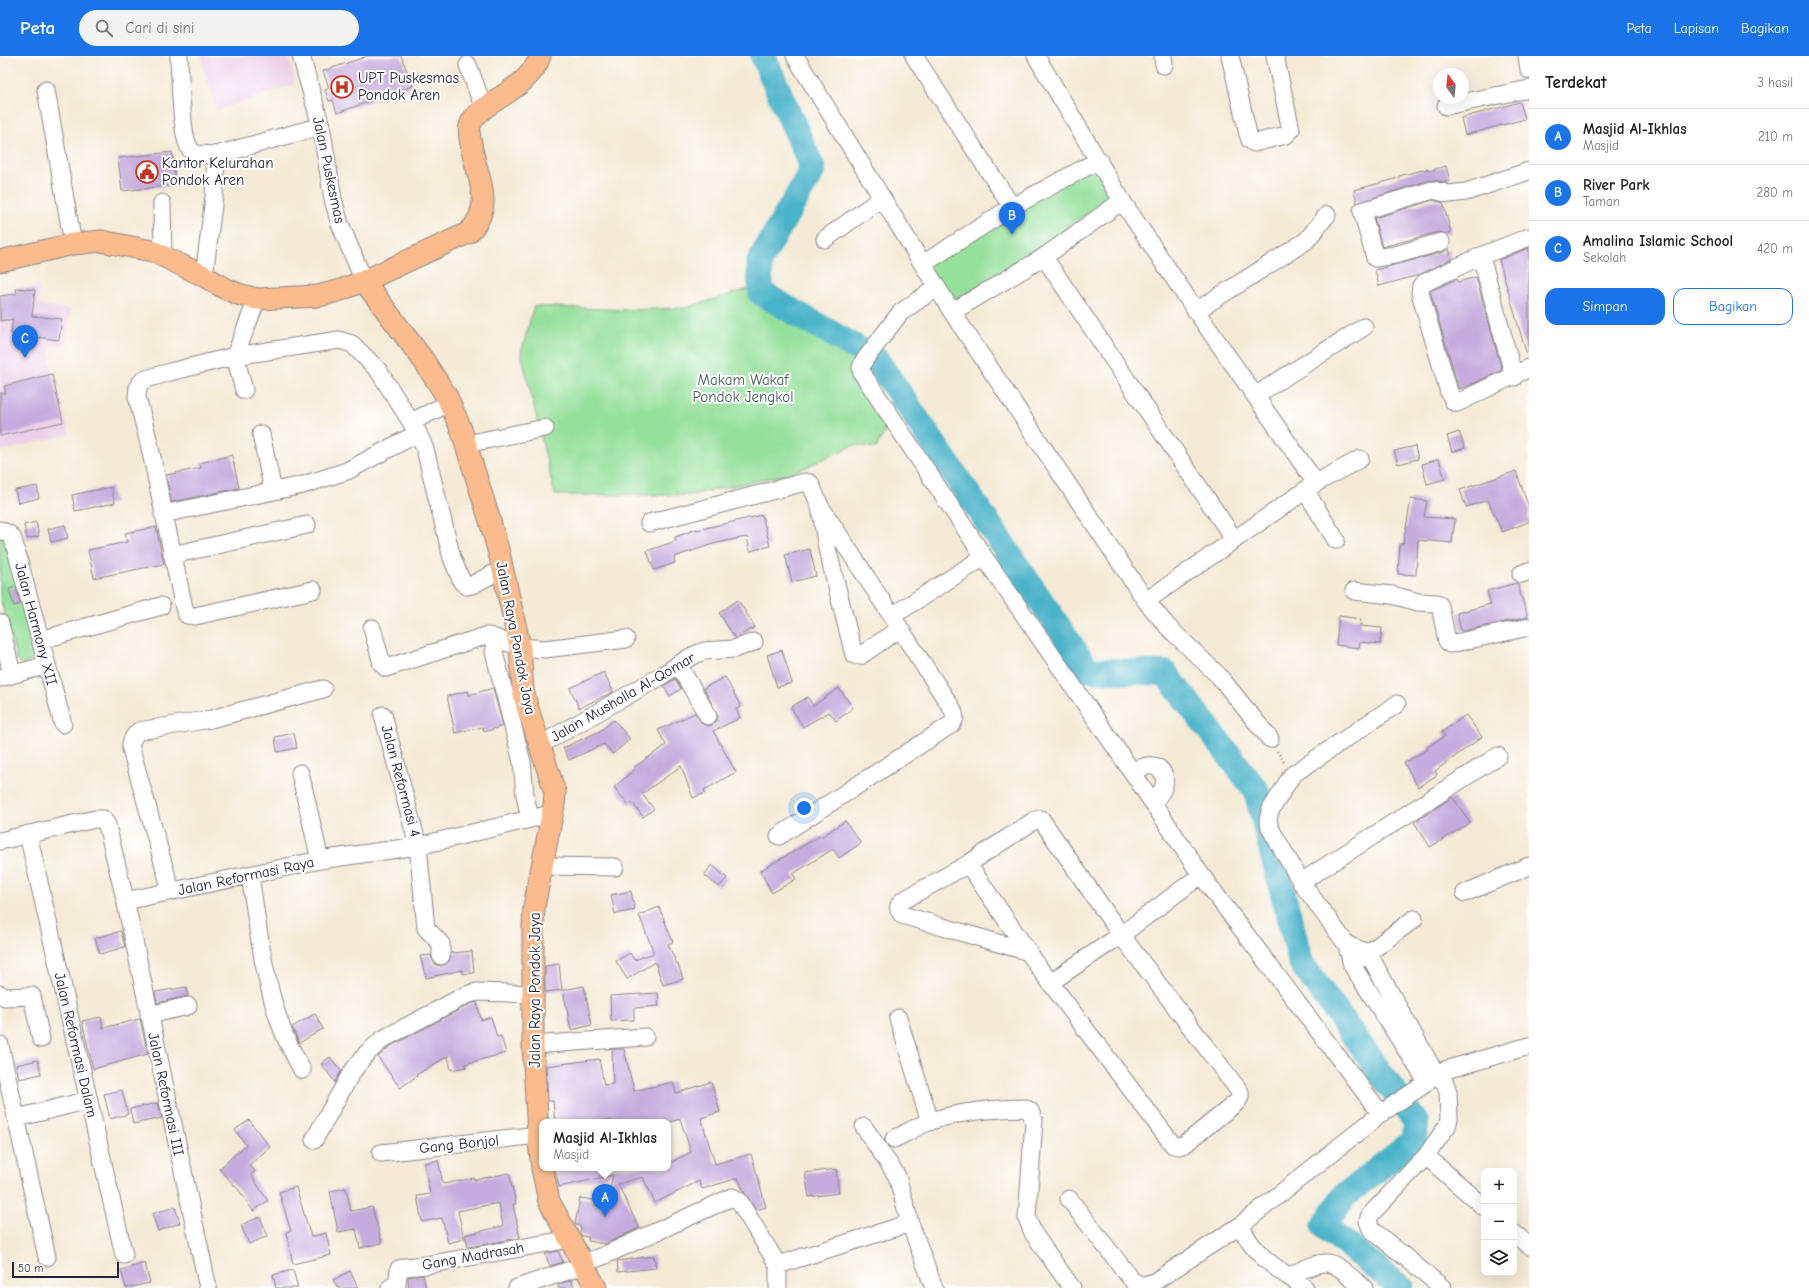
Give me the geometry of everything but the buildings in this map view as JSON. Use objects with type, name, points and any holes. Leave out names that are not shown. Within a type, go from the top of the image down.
[{"type":"main road","points":[[0,261],[73,244],[101,241],[152,251],[204,276],[226,289],[252,309],[338,292],[468,233],[475,225],[483,208],[484,198],[469,130],[473,118],[528,78],[534,70],[540,56]]},
{"type":"main road","name":"Jalan Raya Pondok Jaya","points":[[364,281],[388,316],[424,361],[450,403],[466,444],[490,521],[502,569],[520,647],[523,690],[555,792],[533,920],[533,1045],[539,1143]]},
{"type":"main road","name":"Jalan Raya Pondok Jaya","points":[[543,1171],[549,1201],[596,1288]]},
{"type":"street","points":[[180,56],[180,76],[185,137],[189,148],[195,154],[216,154],[321,126]]},
{"type":"street","name":"Jalan Puskesmas","points":[[301,56],[321,126],[333,199],[340,224],[364,281]]},
{"type":"street","points":[[796,56],[952,312],[1146,601],[1168,627],[1219,676],[1270,739]]},
{"type":"street","points":[[914,56],[1012,207]]},
{"type":"street","points":[[1036,56],[1122,201],[1256,395],[1310,486],[1336,540]]},
{"type":"street","points":[[1230,56],[1248,134],[1250,140],[1254,143],[1286,135],[1291,130],[1275,56]]},
{"type":"street","points":[[1527,56],[1529,70]]},
{"type":"street","points":[[468,65],[484,110]]},
{"type":"street","points":[[1446,106],[1529,89]]},
{"type":"street","points":[[46,90],[73,244]]},
{"type":"street","points":[[204,276],[214,197],[216,154]]},
{"type":"street","points":[[923,264],[1012,207],[1099,160]]},
{"type":"street","points":[[1441,242],[1395,255],[1375,258],[1362,210],[1433,190],[1450,194],[1466,192],[1529,171]]},
{"type":"street","points":[[825,239],[882,198]]},
{"type":"street","points":[[952,312],[1044,257],[1122,201]]},
{"type":"street","points":[[162,203],[163,256]]},
{"type":"street","points":[[1196,310],[1306,241],[1327,215]]},
{"type":"street","points":[[1529,237],[1482,256],[1424,283],[1421,286],[1420,293],[1449,392],[1454,402],[1458,403],[1514,377],[1529,368]]},
{"type":"street","points":[[1482,256],[1514,377]]},
{"type":"street","points":[[1044,257],[1234,539]]},
{"type":"street","points":[[937,287],[900,313],[891,322],[862,362],[862,373],[984,557],[1153,802],[1200,875],[1382,1113]]},
{"type":"street","points":[[244,390],[235,356],[252,309]]},
{"type":"street","points":[[1256,395],[1364,327]]},
{"type":"street","points":[[313,590],[195,616],[187,615],[184,608],[172,555],[149,443],[137,397],[138,387],[143,380],[235,356],[339,340],[352,344],[378,370],[426,449],[452,558],[462,582],[467,586],[472,585],[502,569]]},
{"type":"street","points":[[163,514],[303,485],[347,471],[450,403]]},
{"type":"street","points":[[466,444],[545,428]]},
{"type":"street","points":[[261,434],[273,491]]},
{"type":"street","points":[[1146,601],[1310,486],[1360,460]]},
{"type":"street","points":[[649,523],[805,482],[810,483],[820,506],[827,548],[854,655],[860,656],[896,622],[984,557]]},
{"type":"street","points":[[779,836],[952,724],[955,718],[953,710],[820,506]]},
{"type":"street","points":[[172,555],[307,525]]},
{"type":"street","name":"Jalan Harmony XII","points":[[0,530],[9,534],[13,539],[63,724]]},
{"type":"street","points":[[1354,591],[1392,595],[1418,602],[1437,603],[1440,606],[1447,641],[1450,644],[1529,628]]},
{"type":"street","points":[[41,640],[161,606]]},
{"type":"street","points":[[0,623],[6,676],[47,664]]},
{"type":"street","points":[[372,628],[382,664],[386,668],[484,636],[498,639],[520,647],[545,649],[626,639]]},
{"type":"street","points":[[498,639],[494,652],[522,762],[530,819]]},
{"type":"street","name":"Jalan Musholla Al-Qomar","points":[[540,745],[658,678],[678,664],[704,651],[734,649],[754,642]]},
{"type":"street","points":[[678,664],[708,716]]},
{"type":"street","points":[[171,891],[131,748],[130,743],[133,735],[139,732],[210,719],[324,689]]},
{"type":"street","points":[[1397,704],[1292,775],[1270,811],[1268,820],[1270,828],[1301,882],[1348,945],[1352,965],[1429,1080],[1445,1083],[1448,1092],[1449,1119],[1442,1134],[1426,1156],[1370,1215],[1368,1221],[1371,1229],[1443,1288]]},
{"type":"street","name":"Jalan Reformasi 4","points":[[383,715],[418,846],[426,928],[441,944],[441,956]]},
{"type":"street","points":[[1301,882],[1498,756]]},
{"type":"street","points":[[1133,773],[1140,767],[1150,766],[1158,768],[1164,774],[1165,780],[1163,790],[1153,802]]},
{"type":"street","points":[[300,773],[320,860]]},
{"type":"street","name":"Jalan Reformasi Raya","points":[[125,899],[130,900],[320,860],[418,846],[530,819],[553,810]]},
{"type":"street","points":[[0,841],[95,819],[103,819],[107,825],[125,899]]},
{"type":"street","points":[[968,864],[1100,1050],[1173,1145],[1179,1146],[1185,1144],[1237,1102],[1240,1097],[1240,1092],[1121,934],[1041,819],[1035,820],[968,864],[902,901],[898,906],[898,910],[902,915],[1030,952]]},
{"type":"street","name":"Jalan Reformasi Dalam","points":[[28,834],[124,1255]]},
{"type":"street","points":[[542,866],[615,866]]},
{"type":"street","points":[[1465,893],[1529,866]]},
{"type":"street","points":[[250,874],[262,961],[273,1003],[284,1036],[302,1070]]},
{"type":"street","points":[[1051,982],[1121,934],[1200,875]]},
{"type":"street","name":"Jalan Reformasi III","points":[[125,899],[208,1288]]},
{"type":"street","points":[[1352,965],[1414,919]]},
{"type":"street","points":[[1348,945],[1368,953],[1429,1080]]},
{"type":"street","points":[[314,1140],[352,1072],[368,1053],[383,1039],[466,994],[478,992],[533,994]]},
{"type":"street","points":[[0,994],[4,997],[32,996],[41,1039]]},
{"type":"street","points":[[149,1015],[188,1006]]},
{"type":"street","points":[[898,1018],[930,1122]]},
{"type":"street","points":[[533,1045],[645,1037]]},
{"type":"street","points":[[0,1045],[47,1257]]},
{"type":"street","points":[[1069,1199],[1132,1280],[1138,1285],[1144,1286],[1154,1282],[1242,1225],[1382,1113],[1429,1080],[1529,1046]]},
{"type":"street","points":[[17,1118],[89,1100]]},
{"type":"street","points":[[894,1139],[930,1122],[983,1109],[1025,1108],[1030,1111],[1034,1121],[1027,1218],[1033,1233],[1072,1288]]},
{"type":"street","points":[[864,1127],[897,1176],[910,1223],[934,1288]]},
{"type":"street","name":"Gang Bonjol","points":[[381,1153],[538,1135]]},
{"type":"street","points":[[1426,1156],[1481,1204]]},
{"type":"street","points":[[517,1288],[603,1256],[732,1197],[739,1201],[778,1265],[778,1288]]},
{"type":"street","points":[[778,1265],[910,1223]]},
{"type":"street","points":[[1242,1225],[1253,1248],[1268,1262],[1305,1288]]},
{"type":"street","points":[[1517,1236],[1529,1246]]},
{"type":"street","name":"Gang Madrasah","points":[[390,1288],[397,1284],[399,1269],[405,1267],[426,1265],[570,1239]]},
{"type":"street","points":[[1289,1276],[1312,1265],[1322,1262],[1331,1262],[1364,1288]]},
{"type":"path","points":[[1270,739],[1292,775]]},
{"type":"shaded area","points":[[201,56],[289,56],[295,84],[216,111]]},
{"type":"shaded area","points":[[39,286],[39,305],[71,309],[65,345],[50,347],[51,369],[70,434],[0,451],[0,293]]},
{"type":"green space","points":[[1099,160],[1117,191],[952,312],[923,264]]},
{"type":"green space","name":"Makam Wakaf Pondok Jengkol","points":[[751,288],[861,342],[852,379],[887,427],[876,448],[854,445],[793,473],[690,495],[555,495],[521,353],[534,306],[626,310],[685,308]]},
{"type":"green space","points":[[6,535],[40,660],[22,664],[17,660],[0,597],[0,537]]},
{"type":"waterway","points":[[763,56],[813,169],[759,262],[761,293],[876,359],[1088,670],[1165,673],[1256,790],[1301,963],[1416,1122],[1415,1140],[1345,1195],[1324,1226],[1401,1288]]},
{"type":"place","name":"UPT Puskesmas Pondok Aren","points":[[342,87]]},
{"type":"place","name":"Kantor Kelurahan Pondok Aren","points":[[147,172]]},
{"type":"place","name":"River Park","points":[[1012,235]]},
{"type":"place","name":"Amalina Islamic School","points":[[25,358]]},
{"type":"place","name":"Masjid Al-Ikhlas","points":[[605,1217]]}]
